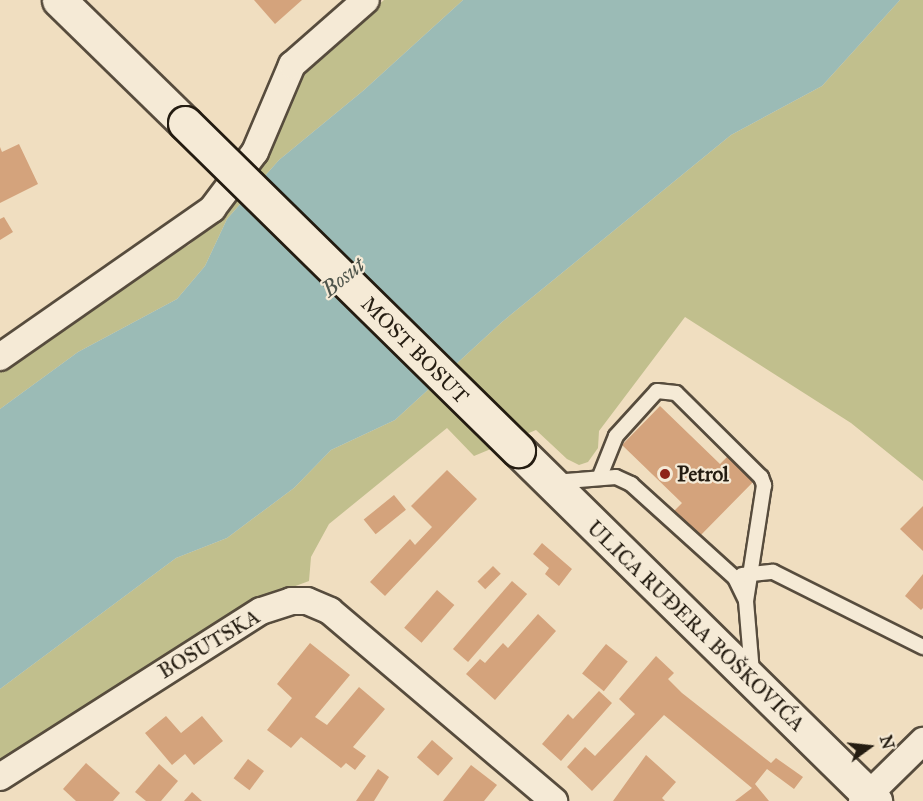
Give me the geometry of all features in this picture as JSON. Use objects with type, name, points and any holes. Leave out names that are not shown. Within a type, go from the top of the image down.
[{"type":"main road","name":"MOST BOSUT","points":[[59,0],[518,450]]},
{"type":"main road","name":"ULICA RUĐERA BOŠKOVIĆA","points":[[518,450],[753,681],[869,799]]},
{"type":"street","points":[[0,357],[176,237],[212,209],[255,152],[292,65],[366,0]]},
{"type":"street","name":"BOSUTSKA","points":[[0,777],[261,611],[291,601],[307,601],[330,611],[554,801]]},
{"type":"street","points":[[869,799],[923,741]]},
{"type":"lane","points":[[600,476],[616,436],[657,392],[676,393],[761,477],[764,485],[746,601],[753,681]]},
{"type":"lane","points":[[551,483],[600,476],[616,477],[631,484],[735,578],[746,601]]},
{"type":"lane","points":[[735,578],[750,573],[773,572],[923,647]]},
{"type":"shaded area","points":[[384,0],[463,0],[364,90],[279,160],[227,219],[205,266],[177,299],[78,352],[0,409],[0,369],[142,270],[189,245],[219,215],[295,77]]},
{"type":"shaded area","points":[[900,0],[923,0],[923,481],[851,423],[685,317],[599,431],[598,448],[588,462],[579,465],[567,459],[536,430],[474,456],[447,428],[329,524],[311,557],[309,581],[255,601],[0,765],[0,689],[176,558],[227,538],[294,488],[331,450],[395,420],[502,322],[731,135],[822,86]]},
{"type":"water","name":"Bosut","points":[[463,0],[900,0],[822,86],[731,135],[502,322],[395,420],[331,450],[294,488],[227,538],[176,558],[0,689],[0,409],[78,352],[177,299],[205,266],[227,219],[279,160],[364,90]]},
{"type":"building","points":[[254,0],[302,0],[275,24]]},
{"type":"building","points":[[19,144],[38,184],[0,203],[0,147],[2,152]]},
{"type":"building","points":[[4,217],[13,232],[0,240],[0,219]]},
{"type":"building","points":[[660,406],[720,464],[730,454],[756,479],[696,540],[671,514],[682,503],[622,445]]},
{"type":"building","points":[[447,470],[477,499],[385,596],[370,582],[410,539],[415,545],[432,527],[411,506]]},
{"type":"building","points":[[394,495],[406,510],[376,534],[364,520]]},
{"type":"building","points":[[923,506],[923,551],[900,529]]},
{"type":"building","points":[[542,543],[572,569],[559,586],[545,574],[549,568],[533,554]]},
{"type":"building","points":[[493,566],[501,574],[485,589],[477,582]]},
{"type":"building","points":[[923,574],[923,608],[921,610],[905,596]]},
{"type":"building","points":[[512,581],[527,594],[468,662],[453,649]]},
{"type":"building","points":[[437,590],[454,605],[422,643],[404,628]]},
{"type":"building","points":[[538,614],[556,631],[495,700],[466,674],[480,659],[485,663],[503,643],[508,648]]},
{"type":"building","points":[[310,643],[350,675],[315,717],[327,725],[359,687],[385,709],[353,747],[366,756],[355,770],[346,763],[341,768],[301,737],[291,748],[267,730],[292,698],[277,684]]},
{"type":"building","points":[[606,644],[628,662],[604,691],[582,674]]},
{"type":"building","points":[[656,656],[674,673],[668,679],[682,693],[771,763],[776,758],[803,777],[794,789],[767,769],[755,784],[769,801],[735,801],[752,788],[664,715],[592,791],[567,767],[585,747],[595,756],[635,714],[619,699]]},
{"type":"building","points":[[599,691],[612,703],[561,761],[542,744],[568,714],[573,719]]},
{"type":"building","points":[[166,716],[181,733],[202,716],[223,741],[194,765],[185,754],[172,765],[145,733]]},
{"type":"building","points":[[432,740],[453,758],[438,776],[417,757]]},
{"type":"building","points":[[646,755],[676,782],[662,798],[665,801],[613,801]]},
{"type":"building","points":[[248,759],[264,771],[250,790],[234,778]]},
{"type":"building","points":[[86,763],[120,793],[113,801],[76,801],[63,789]]},
{"type":"building","points":[[159,764],[178,781],[161,801],[146,801],[135,792]]},
{"type":"building","points":[[471,765],[497,785],[484,801],[443,801]]},
{"type":"building","points":[[378,769],[389,777],[374,801],[356,801]]},
{"type":"building","points":[[192,792],[202,801],[184,801]]},
{"type":"place","name":"Petrol","points":[[665,474]]}]
